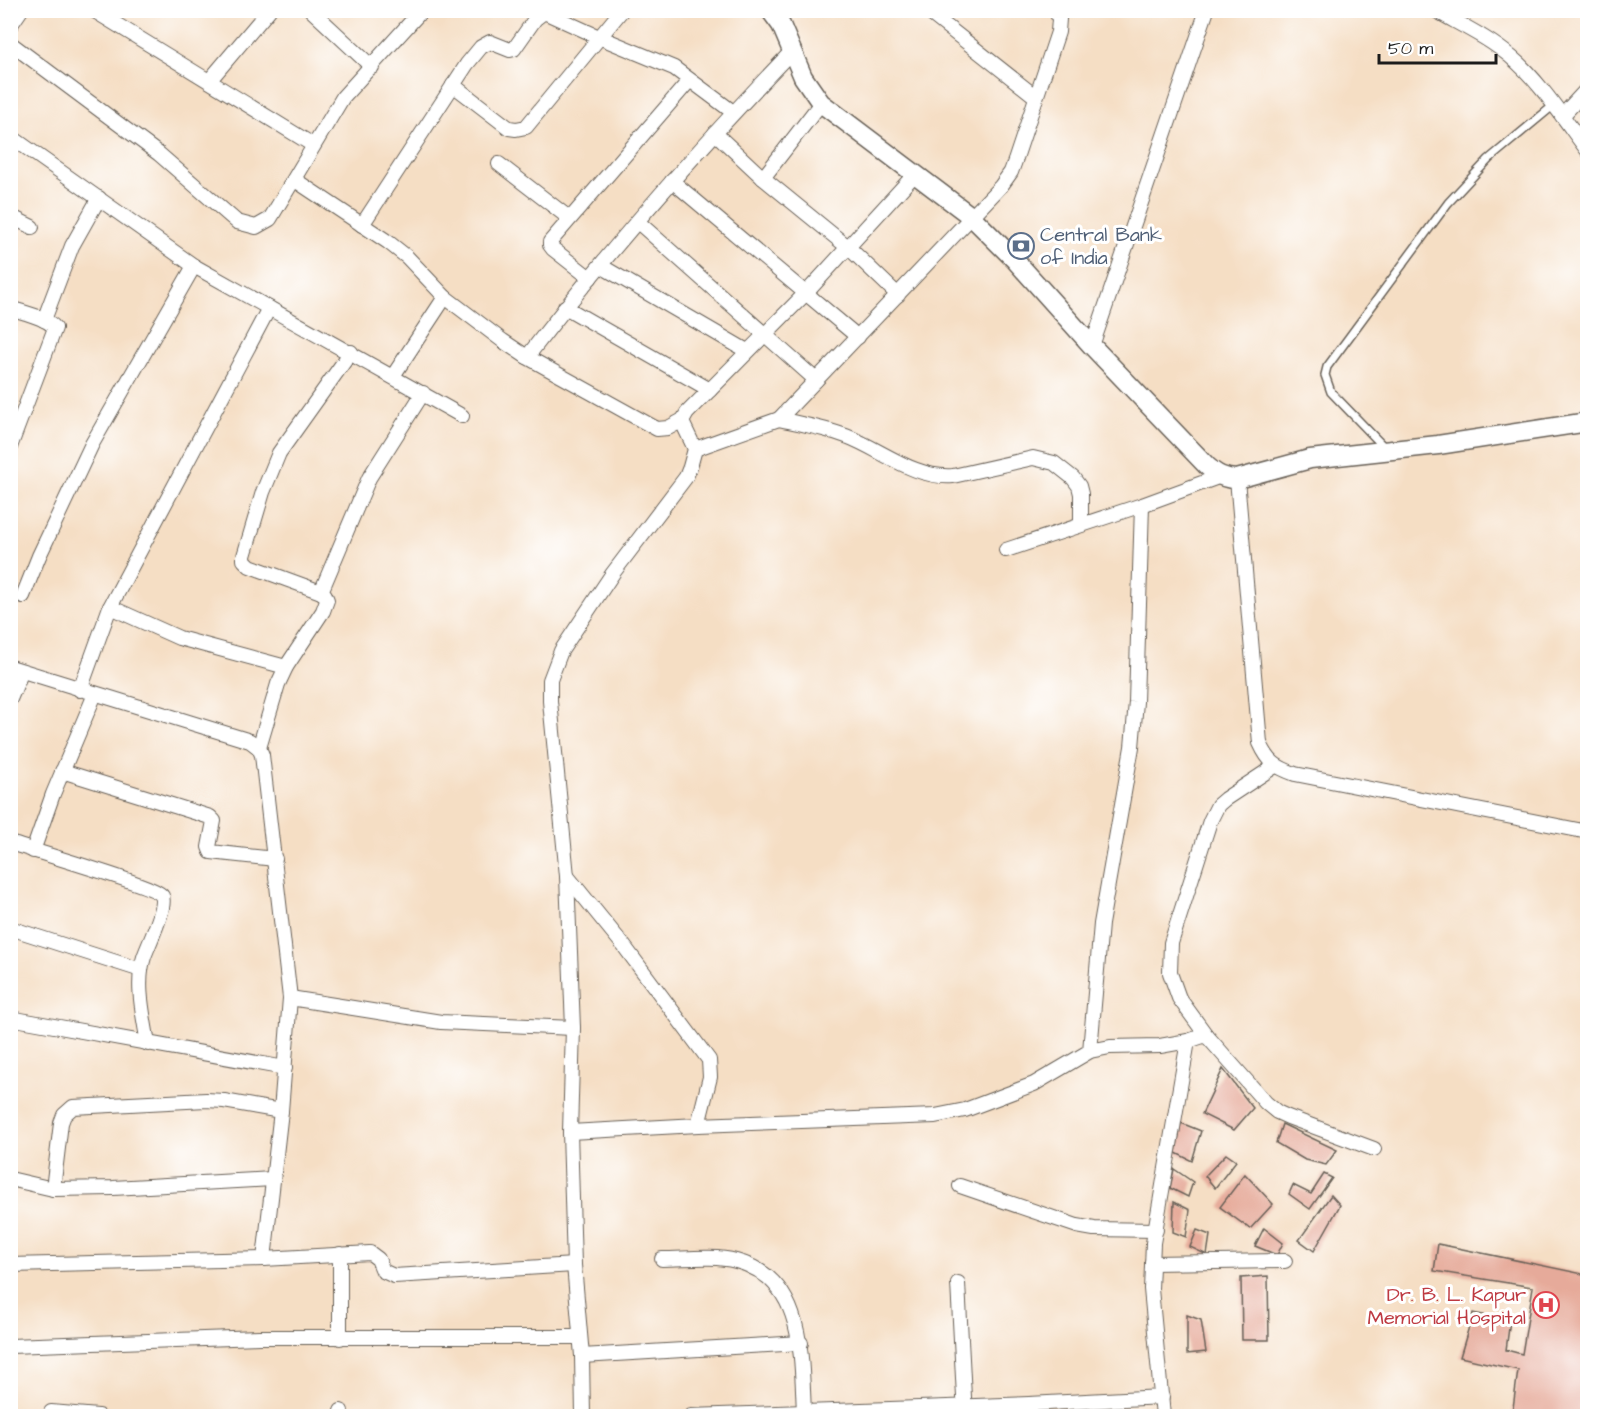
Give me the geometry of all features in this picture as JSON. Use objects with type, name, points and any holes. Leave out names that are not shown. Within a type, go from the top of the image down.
[{"type":"street","points":[[10,26],[21,10]]},
{"type":"street","points":[[93,10],[314,144]]},
{"type":"street","points":[[209,81],[268,10]]},
{"type":"street","points":[[310,10],[372,67]]},
{"type":"street","points":[[10,43],[159,154],[237,222],[256,227],[270,219],[343,97],[422,10]]},
{"type":"street","points":[[453,85],[505,126],[516,129],[526,127],[622,10]]},
{"type":"street","points":[[770,10],[781,25],[803,77],[821,103],[972,217],[1207,466],[1229,477]]},
{"type":"street","points":[[926,10],[1036,97]]},
{"type":"street","points":[[695,449],[779,419],[1001,186],[1011,172],[1058,32],[1059,19],[1056,10]]},
{"type":"street","points":[[1092,346],[1207,10]]},
{"type":"street","points":[[1436,10],[1512,57],[1558,111],[1587,151]]},
{"type":"street","points":[[362,225],[453,85],[481,47],[490,42],[510,50],[514,49],[535,19],[544,12],[599,38],[665,63],[733,112]]},
{"type":"street","points":[[527,357],[565,307],[672,181],[733,112],[792,51]]},
{"type":"street","points":[[590,278],[550,245],[553,238],[689,81]]},
{"type":"street","points":[[1558,111],[1587,88]]},
{"type":"street","points":[[762,178],[821,103]]},
{"type":"street","points":[[714,133],[762,178],[849,248],[897,295]]},
{"type":"street","points":[[10,136],[194,266],[462,416]]},
{"type":"street","points":[[499,164],[569,218]]},
{"type":"street","points":[[295,180],[407,257],[445,297],[503,341],[527,357],[657,429],[668,428],[683,420],[747,351],[849,248],[915,174]]},
{"type":"street","points":[[672,181],[858,336]]},
{"type":"street","points":[[44,320],[72,246],[99,198]]},
{"type":"street","points":[[10,216],[33,227]]},
{"type":"street","points":[[638,222],[816,380]]},
{"type":"street","points":[[23,596],[43,547],[92,444],[194,266]]},
{"type":"street","points":[[602,266],[747,351]]},
{"type":"street","points":[[393,376],[445,297]]},
{"type":"street","points":[[565,307],[710,390]]},
{"type":"street","points":[[10,308],[44,320],[53,326],[54,333],[10,447]]},
{"type":"street","points":[[80,690],[110,607],[269,308]]},
{"type":"street","points":[[259,748],[275,692],[286,667],[326,606],[327,600],[321,592],[250,566],[244,560],[244,556],[263,492],[279,453],[351,352]]},
{"type":"street","points":[[321,592],[369,478],[423,393]]},
{"type":"street","points":[[779,419],[848,437],[916,470],[941,477],[1034,458],[1054,463],[1073,478],[1079,486],[1082,524]]},
{"type":"street","points":[[583,1416],[582,1356],[574,1265],[570,1132],[573,1028],[567,876],[550,681],[561,651],[614,573],[686,477],[695,449],[683,420]]},
{"type":"street","points":[[1006,550],[1229,477],[1310,459],[1387,451],[1587,422]]},
{"type":"street","points":[[1229,477],[1260,743],[1275,766],[1295,774],[1587,832]]},
{"type":"street","points":[[1090,1051],[1101,924],[1132,747],[1136,702],[1142,505]]},
{"type":"street","points":[[110,607],[179,638],[286,667]]},
{"type":"street","points":[[10,699],[16,669],[250,741],[259,748],[262,755],[275,859],[290,998],[281,1111],[264,1259]]},
{"type":"street","points":[[33,850],[62,771],[95,694]]},
{"type":"street","points":[[1275,766],[1218,805],[1210,821],[1171,944],[1170,973],[1179,998],[1206,1035],[1260,1097],[1277,1112],[1374,1149]]},
{"type":"street","points":[[62,771],[210,817],[214,821],[209,847],[211,852],[275,859]]},
{"type":"street","points":[[10,843],[134,882],[159,892],[163,897],[162,908],[141,970],[141,992],[148,1044]]},
{"type":"street","points":[[567,876],[624,946],[709,1060],[710,1077],[698,1125]]},
{"type":"street","points":[[10,928],[141,970]]},
{"type":"street","points":[[290,998],[441,1022],[573,1028]]},
{"type":"street","points":[[10,1018],[285,1068]]},
{"type":"street","points":[[570,1132],[935,1116],[965,1110],[1034,1084],[1090,1051],[1110,1047],[1160,1046],[1206,1035]]},
{"type":"street","points":[[1163,1416],[1151,1289],[1152,1263],[1188,1041]]},
{"type":"street","points":[[53,1189],[62,1123],[64,1116],[73,1107],[206,1100],[281,1111]]},
{"type":"street","points":[[10,1179],[53,1189],[272,1179]]},
{"type":"street","points":[[960,1186],[1077,1226],[1094,1229],[1156,1230]]},
{"type":"street","points":[[10,1265],[264,1259],[370,1253],[378,1259],[383,1271],[394,1275],[574,1265]]},
{"type":"street","points":[[340,1254],[340,1338]]},
{"type":"street","points":[[662,1259],[735,1261],[754,1269],[774,1283],[794,1318],[801,1343],[804,1412]]},
{"type":"street","points":[[1152,1263],[1285,1261]]},
{"type":"street","points":[[958,1283],[964,1411]]},
{"type":"street","points":[[10,1346],[259,1337],[579,1337]]},
{"type":"street","points":[[582,1356],[801,1343]]},
{"type":"street","points":[[690,1416],[804,1412],[964,1411],[1162,1397]]},
{"type":"street","points":[[51,1412],[98,1416]]},
{"type":"lane","points":[[1387,451],[1331,392],[1325,375],[1327,367],[1448,203],[1489,159],[1558,111]]},
{"type":"building","points":[[1223,1069],[1253,1108],[1234,1130],[1202,1114]]},
{"type":"building","points":[[1181,1123],[1201,1131],[1192,1161],[1176,1153]]},
{"type":"building","points":[[1282,1124],[1337,1150],[1326,1165],[1305,1160],[1276,1143]]},
{"type":"building","points":[[1226,1154],[1236,1161],[1215,1188],[1205,1176]]},
{"type":"building","points":[[1174,1169],[1193,1182],[1188,1197],[1170,1188]]},
{"type":"building","points":[[1245,1174],[1273,1204],[1250,1229],[1220,1207]]},
{"type":"building","points":[[1324,1174],[1332,1178],[1310,1209],[1289,1194],[1293,1185],[1311,1194]]},
{"type":"building","points":[[1331,1195],[1340,1205],[1314,1251],[1299,1240]]},
{"type":"building","points":[[1174,1202],[1190,1210],[1186,1237],[1173,1232]]},
{"type":"building","points":[[1264,1228],[1283,1243],[1277,1255],[1255,1246]]},
{"type":"building","points":[[1197,1230],[1210,1235],[1207,1255],[1190,1247]]},
{"type":"building","points":[[1438,1244],[1588,1275],[1588,1416],[1512,1416],[1518,1370],[1460,1357],[1473,1313],[1510,1320],[1506,1350],[1522,1354],[1533,1287],[1434,1271]]},
{"type":"building","points":[[1268,1276],[1269,1340],[1242,1340],[1241,1278]]},
{"type":"building","points":[[1187,1315],[1201,1320],[1206,1352],[1187,1354]]},
{"type":"place","name":"Central Bank of India","points":[[1021,246]]},
{"type":"place","name":"Dr. B. L. Kapur Memorial Hospital","points":[[1546,1305]]}]
